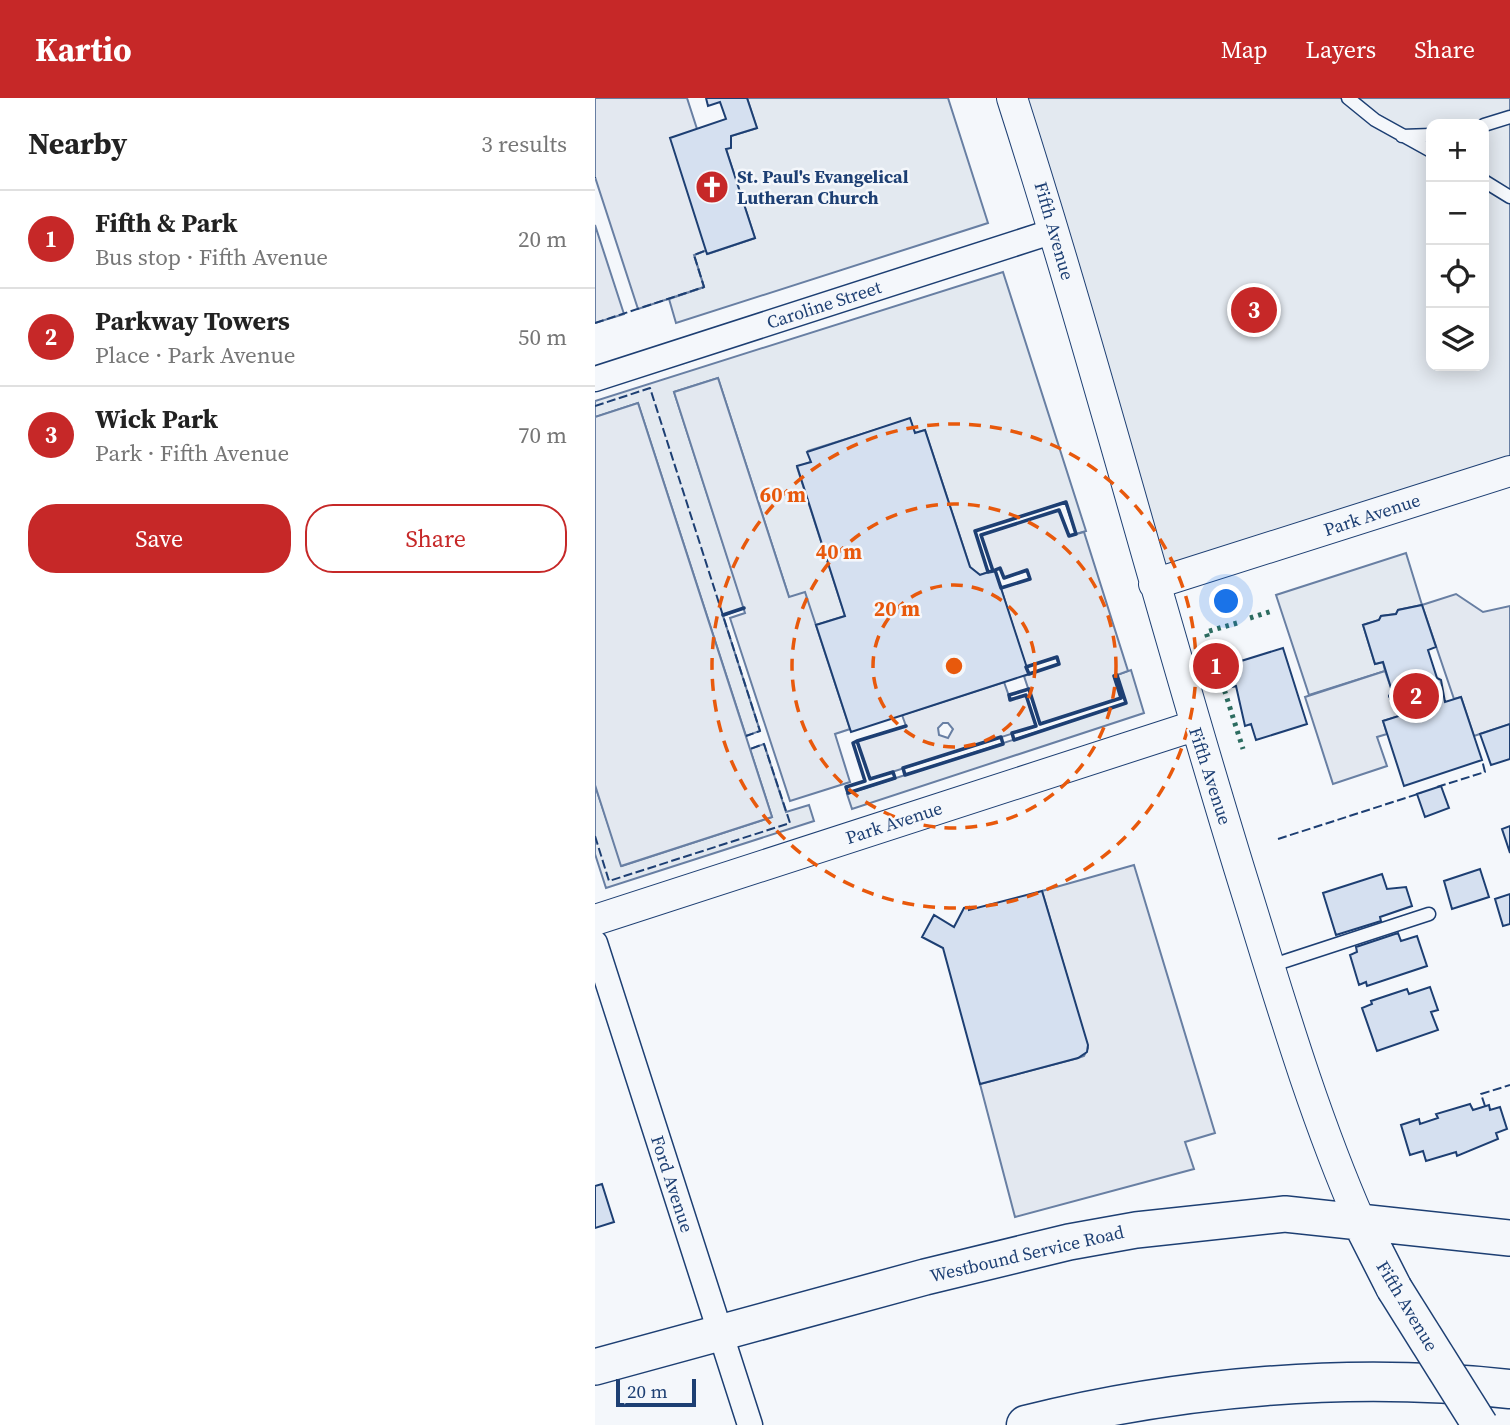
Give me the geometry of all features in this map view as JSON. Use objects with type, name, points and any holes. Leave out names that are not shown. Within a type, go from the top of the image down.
[{"type":"highway","points":[[1025,1425],[1090,1411],[1248,1388],[1380,1382],[1510,1389]]},
{"type":"main road","name":"Westbound Service Road","points":[[595,1367],[925,1277],[1069,1242],[1123,1232],[1285,1214],[1510,1238]]},
{"type":"main road","name":"Fifth Avenue","points":[[1360,1221],[1394,1288],[1480,1425]]},
{"type":"street","name":"Fifth Avenue","points":[[1012,98],[1054,232],[1194,726],[1324,1138],[1360,1221]]},
{"type":"street","name":"Caroline Street","points":[[595,379],[1054,232]]},
{"type":"street","name":"Park Avenue","points":[[1154,584],[1510,471]]},
{"type":"street","name":"Park Avenue","points":[[595,920],[1194,726]]},
{"type":"street","name":"Ford Avenue","points":[[595,943],[750,1425]]},
{"type":"lane","points":[[1347,98],[1375,120],[1426,148]]},
{"type":"lane","points":[[1489,123],[1510,117]]},
{"type":"lane","points":[[1402,136],[1426,135]]},
{"type":"lane","points":[[1486,182],[1510,197]]},
{"type":"lane","points":[[1270,966],[1429,914]]},
{"type":"shaded area","points":[[595,98],[687,98],[697,129],[707,250],[694,255],[704,287],[638,309],[595,177]]},
{"type":"shaded area","points":[[747,98],[948,98],[988,223],[676,323],[669,299],[704,287],[694,255],[707,250],[708,254],[755,238],[726,149],[731,147],[731,136],[757,128]]},
{"type":"shaded area","points":[[1012,98],[1510,98],[1510,471],[1154,584]]},
{"type":"shaded area","points":[[595,225],[624,314],[595,323]]},
{"type":"shaded area","points":[[1003,272],[1086,531],[1076,534],[1065,502],[975,531],[988,572],[980,575],[970,567],[925,430],[915,433],[910,419],[808,451],[811,462],[797,467],[845,616],[816,625],[789,597],[718,378],[674,392],[744,608],[723,616],[760,731],[746,736],[638,403],[595,417],[595,401]]},
{"type":"shaded area","points":[[718,378],[789,597],[805,592],[850,729],[835,734],[850,782],[790,801],[730,618],[745,613],[674,392]]},
{"type":"shaded area","points":[[638,403],[772,817],[621,866],[595,785],[595,417]]},
{"type":"shaded area","points":[[1059,510],[1069,536],[1084,532],[1128,671],[1114,676],[1121,698],[1040,724],[1024,676],[1059,664],[1056,657],[1026,667],[1001,588],[1030,579],[1027,571],[1004,578],[1000,569],[993,571],[981,535]]},
{"type":"shaded area","points":[[1406,553],[1422,605],[1398,610],[1396,614],[1381,616],[1379,620],[1363,625],[1375,664],[1383,662],[1385,671],[1309,695],[1276,595]]},
{"type":"shaded area","points":[[1456,594],[1483,612],[1510,606],[1510,724],[1474,736],[1461,697],[1454,699],[1422,605]]},
{"type":"shaded area","points":[[1131,670],[1144,713],[852,809],[847,794],[1126,703],[1117,675]]},
{"type":"shaded area","points":[[1385,671],[1392,691],[1389,696],[1399,716],[1383,721],[1387,734],[1377,737],[1387,766],[1333,784],[1305,697]]},
{"type":"shaded area","points":[[1004,682],[1010,699],[1026,695],[1036,726],[870,779],[857,741],[906,726],[902,715]],"holes":[[[943,723],[948,723],[953,729],[948,738],[939,735],[938,728]]]},
{"type":"shaded area","points":[[764,744],[786,812],[809,805],[814,821],[606,888],[595,854],[595,785],[622,866],[772,817],[750,749]]},
{"type":"shaded area","points":[[1134,865],[1215,1133],[1185,1142],[1194,1169],[1015,1217],[980,1084],[1084,1056],[1088,1048],[1042,891]]},
{"type":"building","name":"St. Paul's Evangelical Lutheran Church","points":[[706,98],[747,98],[757,128],[731,136],[731,148],[726,149],[755,238],[707,254],[670,138],[726,119],[720,102],[708,106]]},
{"type":"building","points":[[910,418],[915,433],[925,430],[970,567],[980,575],[995,570],[1029,674],[851,732],[816,625],[845,616],[797,466],[811,462],[807,452]]},
{"type":"building","points":[[1422,605],[1436,647],[1428,650],[1437,678],[1441,680],[1445,702],[1461,697],[1482,760],[1404,786],[1383,721],[1399,716],[1389,696],[1392,691],[1383,662],[1375,664],[1363,625],[1379,620],[1381,616],[1396,614],[1398,610]]},
{"type":"building","points":[[1283,648],[1307,724],[1256,740],[1251,724],[1245,726],[1236,686],[1232,687],[1225,666]]},
{"type":"building","points":[[1510,724],[1510,759],[1491,765],[1480,734]]},
{"type":"building","points":[[1441,786],[1449,808],[1425,817],[1417,794]]},
{"type":"building","points":[[1510,826],[1510,853],[1502,829]]},
{"type":"building","points":[[1480,869],[1489,897],[1452,909],[1444,881]]},
{"type":"building","points":[[1382,874],[1387,889],[1406,887],[1412,906],[1380,917],[1381,921],[1336,935],[1323,893]]},
{"type":"building","points":[[1042,891],[1088,1045],[1087,1052],[1078,1058],[980,1084],[943,948],[922,937],[934,915],[954,927],[964,908],[969,907],[969,910]]},
{"type":"building","points":[[1510,894],[1510,924],[1503,926],[1495,899]]},
{"type":"building","points":[[1398,933],[1401,941],[1417,936],[1427,966],[1367,986],[1366,982],[1359,985],[1350,955],[1357,952],[1356,947]]},
{"type":"building","points":[[1430,987],[1438,1010],[1431,1012],[1438,1030],[1377,1051],[1362,1008],[1372,1004],[1371,1001],[1407,989],[1409,994]]},
{"type":"building","points":[[1470,1104],[1473,1110],[1489,1105],[1490,1110],[1500,1107],[1507,1129],[1496,1133],[1498,1139],[1457,1156],[1456,1152],[1426,1161],[1423,1151],[1410,1155],[1401,1125],[1419,1119],[1420,1124],[1438,1118],[1436,1114]]},
{"type":"building","points":[[602,1184],[614,1222],[595,1228],[595,1186]]},
{"type":"hedge","points":[[1250,618],[1272,611]]},
{"type":"hedge","points":[[1237,623],[1206,632],[1243,749]]},
{"type":"fence","points":[[595,323],[704,287],[694,255],[707,250]]},
{"type":"fence","points":[[595,406],[650,388],[760,731],[746,736]]},
{"type":"fence","points":[[595,836],[609,881],[790,823],[764,744],[750,749]]},
{"type":"fence","points":[[1437,787],[1485,772],[1482,760]]},
{"type":"fence","points":[[1278,839],[1421,793]]},
{"type":"fence","points":[[1485,1106],[1481,1094],[1510,1085]]},
{"type":"wall","points":[[1066,502],[1076,534],[1069,536],[1059,510],[981,535],[993,571],[988,572],[975,531],[1066,502]]},
{"type":"wall","points":[[1000,568],[1004,578],[1027,570],[1030,579],[1001,588],[995,570],[1000,568]]},
{"type":"wall","points":[[723,615],[744,608]]},
{"type":"wall","points":[[1057,657],[1059,664],[1029,674],[1026,667],[1057,657]]},
{"type":"wall","points":[[1117,675],[1126,703],[1014,740],[1012,733],[1036,726],[1026,695],[1010,700],[1009,695],[1029,689],[1040,724],[1121,698],[1114,676],[1117,675]]},
{"type":"wall","points":[[857,741],[906,726]]},
{"type":"wall","points":[[1001,737],[1003,744],[905,775],[903,768],[1001,737]]},
{"type":"wall","points":[[857,741],[870,779],[893,772],[895,778],[848,793],[846,787],[865,781],[853,743],[857,741]]},
{"type":"place","name":"St. Paul's Evangelical Lutheran Church","points":[[712,187]]},
{"type":"place","name":"Wick Park","points":[[1254,310]]},
{"type":"place","name":"Fifth & Park","points":[[1216,666]]},
{"type":"place","name":"Parkway Towers","points":[[1416,696]]}]
